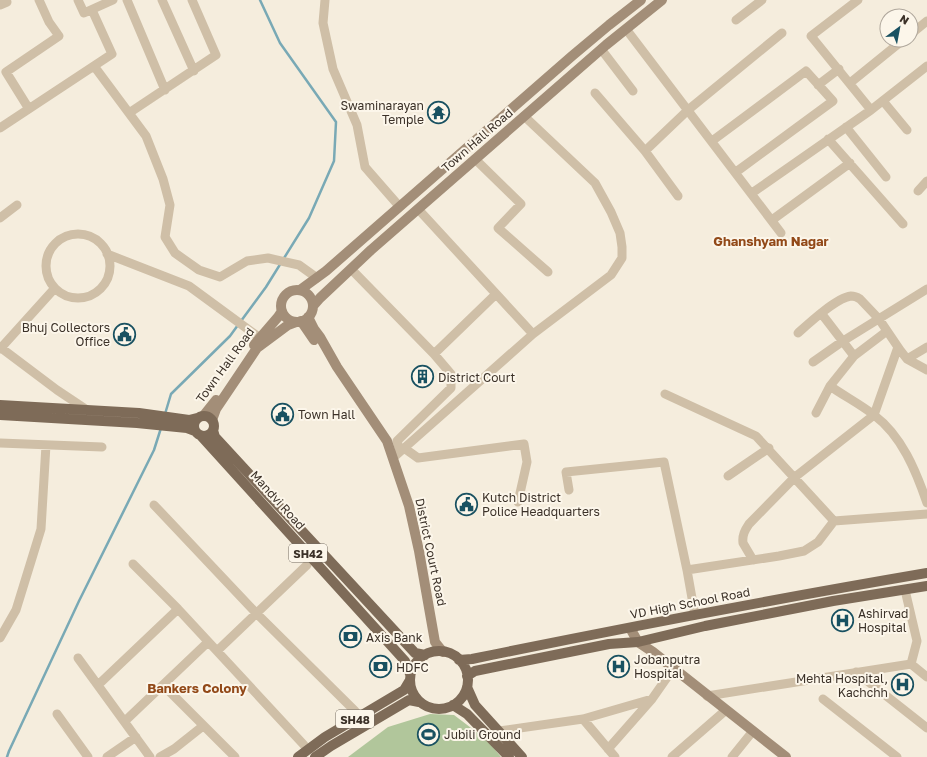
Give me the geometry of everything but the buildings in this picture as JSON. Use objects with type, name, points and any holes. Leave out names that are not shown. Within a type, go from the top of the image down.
[{"type":"main road","points":[[0,405],[87,410],[138,418],[200,425]]},
{"type":"main road","points":[[0,415],[138,418]]},
{"type":"main road","name":"Mandvi Road","points":[[200,425],[215,437],[415,653],[427,654]]},
{"type":"main road","name":"Mandvi Road","points":[[200,425],[207,441],[405,661],[410,677]]},
{"type":"main road","name":"VD High School Road","points":[[459,660],[472,659],[831,589],[927,574]]},
{"type":"main road","points":[[467,676],[475,671],[609,644],[638,642],[712,624],[833,601],[927,586]]},
{"type":"main road","points":[[442,652],[449,653],[459,660],[466,670],[467,687],[462,698],[453,705],[442,709],[430,708],[419,702],[412,692],[410,677],[415,663],[427,654],[442,652]]},
{"type":"main road","name":"SH48","points":[[298,757],[325,737],[404,690],[410,677]]},
{"type":"main road","points":[[467,687],[476,705],[522,757]]},
{"type":"main road","name":"SH48","points":[[315,757],[330,746],[409,700],[419,702]]},
{"type":"main road","points":[[453,705],[467,714],[509,757]]},
{"type":"street","points":[[0,5],[7,2],[6,0]]},
{"type":"street","points":[[29,109],[6,72],[59,36],[49,22],[39,0]]},
{"type":"street","points":[[78,0],[84,13],[113,0]]},
{"type":"street","points":[[127,0],[165,90]]},
{"type":"street","points":[[162,0],[194,71]]},
{"type":"street","points":[[129,113],[216,55],[192,0]]},
{"type":"street","points":[[325,0],[322,24],[333,69],[357,125],[365,167],[399,206]]},
{"type":"street","points":[[300,290],[311,297],[313,310],[302,320],[287,318],[282,311],[282,301],[290,291],[300,290],[317,278],[546,77],[642,0]]},
{"type":"street","name":"Town Hall Road","points":[[313,306],[351,269],[524,116],[601,49],[662,0]]},
{"type":"street","points":[[736,20],[762,0]]},
{"type":"street","points":[[858,0],[811,36],[871,110]]},
{"type":"street","points":[[0,128],[112,54],[92,10]]},
{"type":"street","points":[[919,28],[927,21]]},
{"type":"street","points":[[626,29],[781,233]]},
{"type":"street","points":[[645,151],[688,110],[782,33]]},
{"type":"street","points":[[850,83],[893,48]]},
{"type":"street","points":[[601,49],[633,91]]},
{"type":"street","points":[[94,66],[146,136],[163,179],[170,205],[165,237],[175,253],[199,270],[220,277],[247,261],[268,258],[299,266],[317,278]]},
{"type":"street","points":[[752,193],[871,110],[927,66]]},
{"type":"street","points":[[818,85],[839,69]]},
{"type":"street","points":[[712,141],[806,72],[833,101],[736,172]]},
{"type":"street","points":[[595,93],[645,151],[678,196]]},
{"type":"street","points":[[883,101],[907,130]]},
{"type":"street","points":[[399,452],[533,334],[611,275],[622,258],[620,233],[595,183],[524,116]]},
{"type":"street","points":[[846,127],[886,177]]},
{"type":"street","points":[[828,139],[903,224]]},
{"type":"street","points":[[475,159],[521,204],[498,228],[548,272]]},
{"type":"street","points":[[772,220],[850,163]]},
{"type":"street","points":[[918,191],[927,181]]},
{"type":"street","points":[[0,218],[17,205]]},
{"type":"street","points":[[418,209],[533,334]]},
{"type":"street","points":[[83,235],[89,237],[100,243],[107,254],[110,267],[107,279],[100,290],[94,294],[80,298],[73,298],[60,293],[47,276],[46,262],[50,250],[59,241],[70,236],[83,235]]},
{"type":"street","points":[[107,254],[189,286],[260,338]]},
{"type":"street","points":[[351,269],[434,354],[451,374],[451,388],[397,440],[399,452]]},
{"type":"street","points":[[55,288],[0,348],[87,410]]},
{"type":"street","points":[[813,362],[843,341],[927,289]]},
{"type":"street","points":[[434,354],[496,294]]},
{"type":"street","points":[[798,333],[821,313],[844,299],[853,296],[860,299],[879,319],[907,359],[927,370]]},
{"type":"street","name":"Town Hall Road","points":[[200,425],[252,347],[282,311]]},
{"type":"street","points":[[821,313],[854,356]]},
{"type":"street","name":"Town Hall Road","points":[[200,425],[216,409],[257,348],[288,325],[302,320]]},
{"type":"street","name":"District Court Road","points":[[302,320],[314,329],[320,337],[337,367],[387,441],[399,452],[397,469]]},
{"type":"street","name":"District Court Road","points":[[302,320],[331,370],[397,469],[409,506],[436,642]]},
{"type":"street","points":[[816,413],[830,386],[854,356],[887,331]]},
{"type":"street","points":[[753,560],[743,543],[742,539],[745,530],[795,477],[874,415],[898,347]]},
{"type":"street","points":[[907,359],[927,347]]},
{"type":"street","points":[[830,386],[874,415],[890,430],[904,449],[925,492],[927,503]]},
{"type":"street","points":[[665,394],[756,436],[769,448],[834,521]]},
{"type":"street","points":[[0,443],[102,447]]},
{"type":"street","points":[[399,452],[418,458],[524,444],[527,462],[518,502]]},
{"type":"street","points":[[0,638],[16,610],[41,529],[46,445]]},
{"type":"street","points":[[728,476],[769,448]]},
{"type":"street","points":[[569,490],[566,472],[664,462],[695,615]]},
{"type":"street","points":[[154,505],[256,613],[360,716],[366,725]]},
{"type":"street","points":[[687,570],[804,551],[818,542],[834,521],[927,514]]},
{"type":"street","points":[[133,564],[178,609],[304,745]]},
{"type":"street","points":[[217,651],[307,565]]},
{"type":"street","points":[[905,590],[917,641],[911,664]]},
{"type":"street","points":[[98,685],[178,609]]},
{"type":"street","points":[[644,625],[650,639],[653,652]]},
{"type":"street","points":[[630,628],[638,642],[653,652],[786,757]]},
{"type":"street","points":[[125,721],[208,642]]},
{"type":"street","points":[[427,654],[436,642],[442,652]]},
{"type":"street","points":[[78,658],[150,757]]},
{"type":"street","points":[[707,696],[911,664],[927,677]]},
{"type":"street","points":[[608,749],[652,699],[673,669]]},
{"type":"street","points":[[856,672],[927,728]]},
{"type":"street","points":[[164,685],[235,757]]},
{"type":"street","points":[[499,731],[583,718],[652,699]]},
{"type":"street","points":[[823,699],[897,757]]},
{"type":"street","points":[[672,757],[726,710]]},
{"type":"street","points":[[57,714],[88,757]]},
{"type":"street","points":[[583,718],[615,757]]},
{"type":"street","points":[[160,757],[174,749],[203,726]]},
{"type":"street","points":[[732,757],[753,731]]},
{"type":"street","points":[[107,757],[136,737]]},
{"type":"green space","name":"Jubili Ground","points":[[430,714],[454,715],[487,740],[501,757],[348,757],[388,727]]},
{"type":"waterway","points":[[241,321],[266,287],[309,218],[334,161],[336,122],[280,43],[260,0]]},
{"type":"waterway","points":[[165,414],[171,394],[230,336],[238,325]]},
{"type":"waterway","points":[[7,757],[79,601],[154,450],[161,428]]},
{"type":"place","name":"Swaminarayan Temple","points":[[439,112]]},
{"type":"place","name":"Bhuj Collectors Office","points":[[125,334]]},
{"type":"place","name":"District Court","points":[[423,377]]},
{"type":"place","name":"Town Hall","points":[[282,414]]},
{"type":"place","name":"Kutch District Police Headquarters","points":[[466,504]]},
{"type":"place","name":"Ashirvad Hospital","points":[[842,620]]},
{"type":"place","name":"Axis Bank","points":[[350,637]]},
{"type":"place","name":"Jobanputra Hospital","points":[[619,666]]},
{"type":"place","name":"HDFC","points":[[380,667]]},
{"type":"place","name":"Mehta Hospital, Kachchh","points":[[903,685]]},
{"type":"place","name":"Jubili Ground","points":[[429,734]]},
{"type":"district","name":"Ghanshyam Nagar","points":[[771,241]]},
{"type":"district","name":"Bankers Colony","points":[[197,688]]}]
